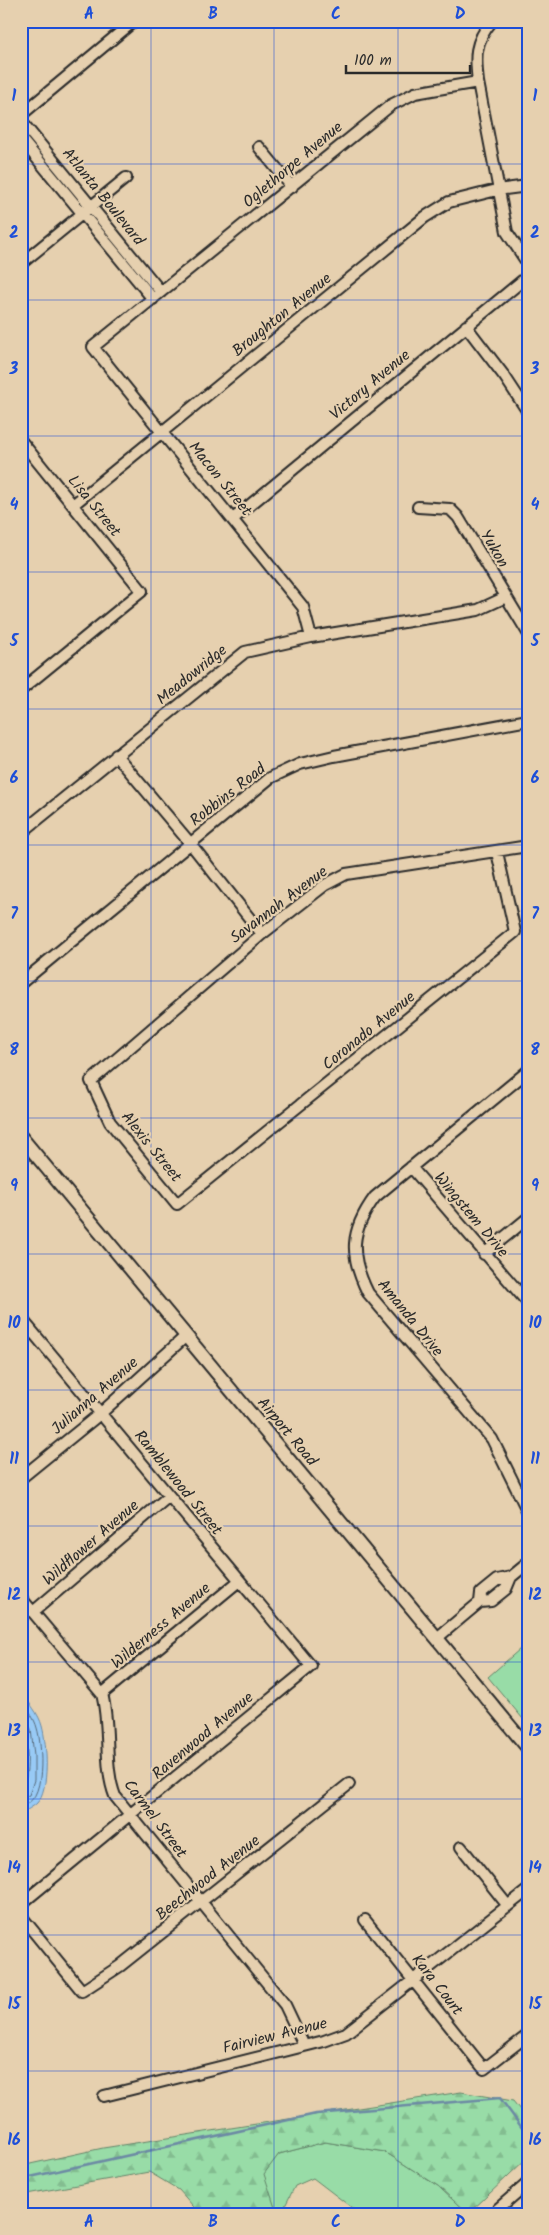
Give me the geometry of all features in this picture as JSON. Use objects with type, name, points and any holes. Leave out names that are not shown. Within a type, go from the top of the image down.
[{"type":"main road","name":"Airport Road","points":[[21,1136],[528,1748]]},
{"type":"street","points":[[21,115],[134,21]]},
{"type":"street","points":[[492,21],[482,32],[477,44],[475,62],[497,190],[507,232],[528,264]]},
{"type":"street","name":"Oglethorpe Avenue","points":[[93,347],[360,130],[403,98],[478,82]]},
{"type":"street","name":"Atlanta Boulevard","points":[[21,120],[153,299]]},
{"type":"street","name":"Atlanta Boulevard","points":[[21,139],[162,292]]},
{"type":"street","points":[[259,147],[292,187]]},
{"type":"street","points":[[23,262],[126,178]]},
{"type":"street","name":"Broughton Avenue","points":[[74,504],[426,217],[449,202],[497,190],[528,186]]},
{"type":"street","name":"Victory Avenue","points":[[233,519],[528,276]]},
{"type":"street","points":[[466,326],[505,377],[528,412]]},
{"type":"street","name":"Macon Street","points":[[93,347],[303,606],[311,637]]},
{"type":"street","name":"Lisa Street","points":[[21,441],[74,504],[142,591],[21,690]]},
{"type":"street","name":"Yukon","points":[[418,507],[450,508],[458,517],[528,633]]},
{"type":"street","name":"Meadowridge","points":[[21,833],[245,652],[311,637],[478,610],[506,597]]},
{"type":"street","name":"Robbins Road","points":[[21,983],[270,778],[300,764],[334,756],[528,720]]},
{"type":"street","points":[[116,756],[190,843],[262,934]]},
{"type":"street","name":"Savannah Avenue","points":[[91,1081],[262,934],[325,885],[346,874],[528,846]]},
{"type":"street","name":"Coronado Avenue","points":[[177,1204],[515,932],[497,852]]},
{"type":"street","name":"Amanda Drive","points":[[528,1071],[375,1197],[362,1214],[355,1233],[354,1252],[358,1272],[368,1293],[492,1439],[528,1512]]},
{"type":"street","name":"Alexis Street","points":[[91,1081],[110,1122],[177,1204]]},
{"type":"street","name":"Wingstem Drive","points":[[411,1167],[528,1303]]},
{"type":"street","points":[[484,1254],[528,1218]]},
{"type":"street","name":"Ramblewood Street","points":[[21,1318],[311,1666]]},
{"type":"street","points":[[21,1339],[31,1331]]},
{"type":"street","name":"Julianna Avenue","points":[[21,1478],[101,1413],[186,1336]]},
{"type":"street","name":"Wildflower Avenue","points":[[33,1612],[169,1496]]},
{"type":"street","points":[[437,1638],[480,1602],[481,1593],[497,1580],[511,1577],[528,1563]]},
{"type":"street","name":"Wilderness Avenue","points":[[102,1694],[239,1580]]},
{"type":"street","name":"Carmel Street","points":[[21,1598],[102,1694],[107,1712],[110,1783],[115,1796],[285,2005],[304,2045]]},
{"type":"street","name":"Ravenwood Avenue","points":[[21,1904],[311,1666]]},
{"type":"street","name":"Beechwood Avenue","points":[[21,1916],[82,1991],[120,1966],[350,1784]]},
{"type":"street","points":[[461,1847],[508,1906]]},
{"type":"street","name":"Fairview Avenue","points":[[104,2096],[324,2041],[346,2033],[528,1890]]},
{"type":"street","name":"Kara Court","points":[[365,1920],[484,2069],[528,2035]]},
{"type":"street","points":[[492,2214],[528,2183]]},
{"type":"green space","points":[[528,1642],[528,1725],[488,1677]]},
{"type":"green space","points":[[461,2092],[513,2101],[528,2120],[528,2157],[468,2214],[438,2186],[385,2152],[325,2142],[279,2154],[264,2174],[277,2214],[200,2214],[179,2190],[149,2172],[21,2195],[21,2166],[103,2148]]},
{"type":"green space","points":[[325,2142],[385,2152],[438,2186],[468,2214],[360,2214],[313,2178],[295,2186],[281,2214],[277,2214],[263,2174],[279,2154]]},
{"type":"water","points":[[21,1693],[39,1717],[44,1734],[46,1755],[44,1788],[37,1803],[27,1810],[21,1810]]},
{"type":"waterway","points":[[21,2179],[316,2114],[500,2098],[528,2136]]}]
